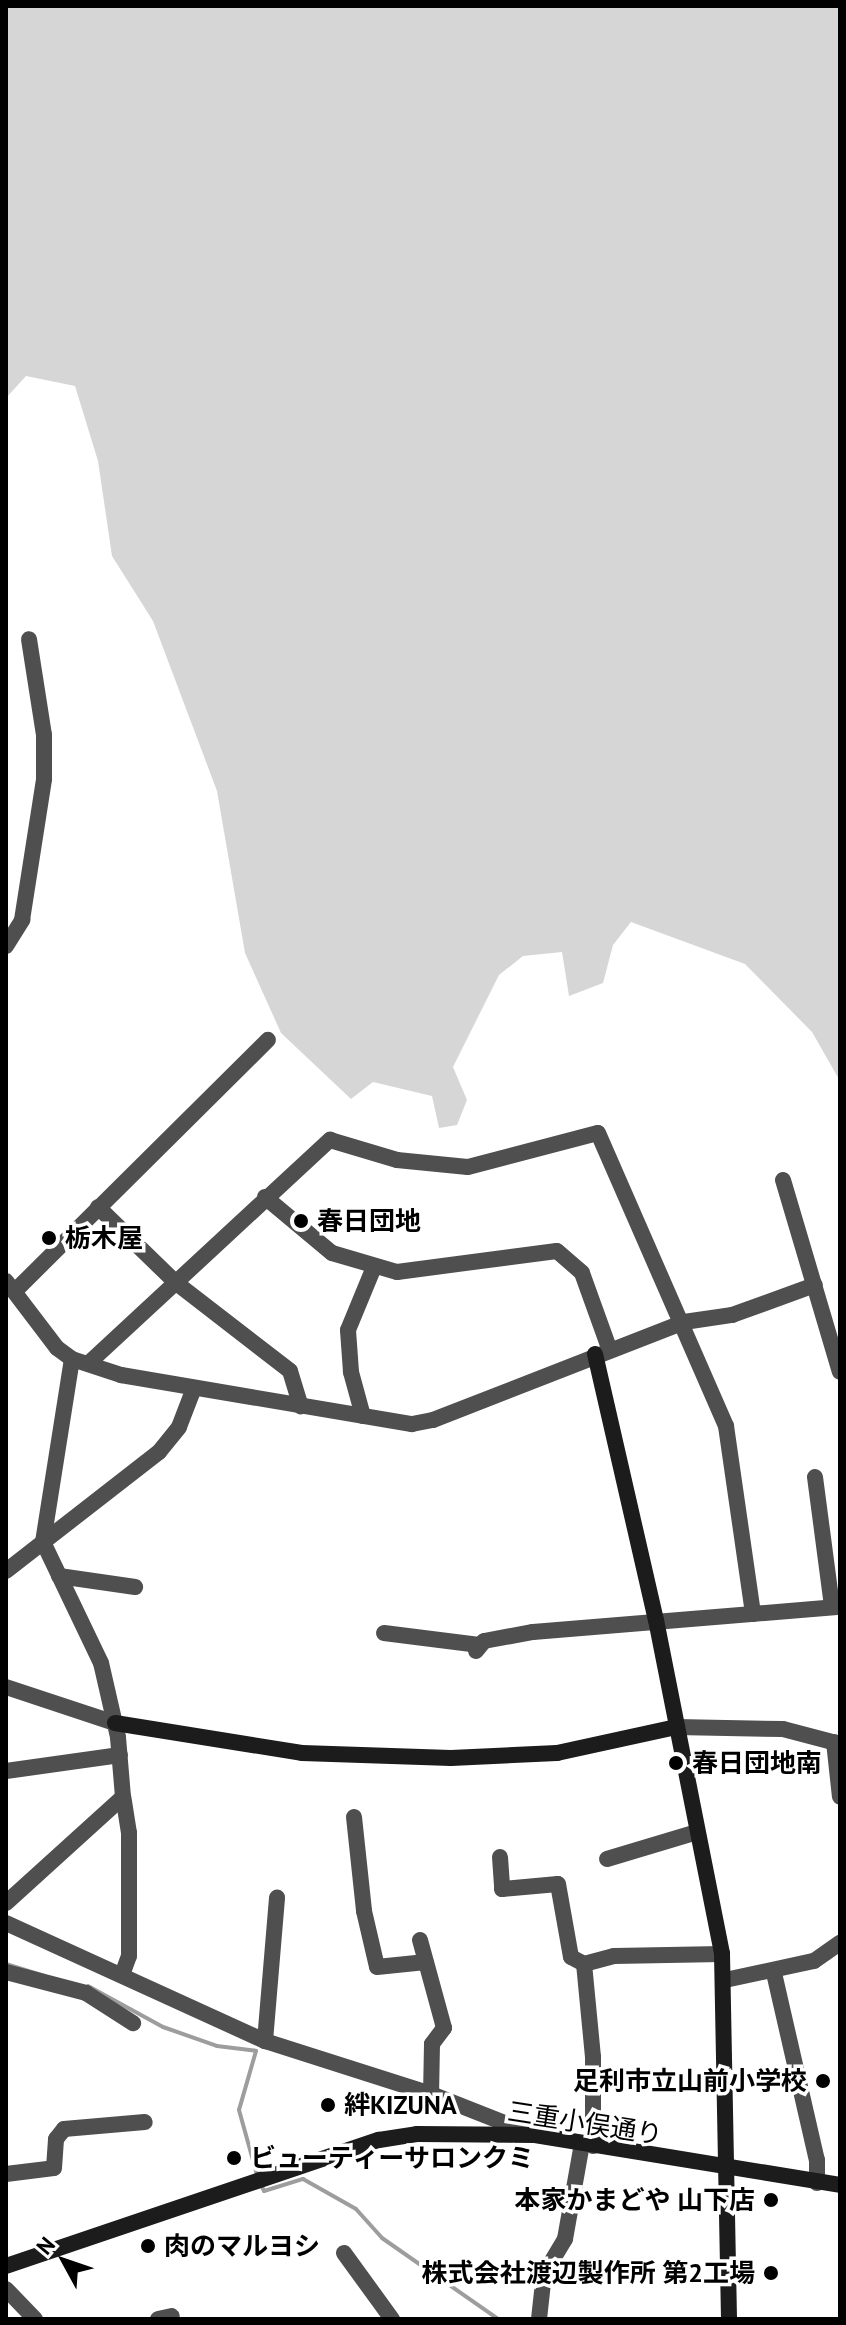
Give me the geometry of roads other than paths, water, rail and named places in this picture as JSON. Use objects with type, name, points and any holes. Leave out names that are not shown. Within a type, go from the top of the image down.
[{"type":"street","points":[[6,946],[22,920],[44,779],[44,735],[29,639]]},
{"type":"street","points":[[268,1040],[98,1207],[11,1286],[57,1348],[72,1359],[91,1361],[121,1375],[412,1424],[433,1420],[602,1351],[684,1322],[732,1315],[815,1285]]},
{"type":"street","points":[[91,1361],[330,1140],[397,1160],[468,1167],[598,1133],[684,1322],[730,1439],[753,1614]]},
{"type":"street","points":[[783,1180],[836,1344],[840,1372]]},
{"type":"street","points":[[265,1197],[315,1242],[374,1267],[420,1273],[557,1251],[582,1273],[602,1351],[722,1954],[725,1980],[729,2319]]},
{"type":"street","points":[[98,1207],[175,1282],[290,1371],[301,1406]]},
{"type":"street","points":[[363,1416],[351,1372],[348,1330],[374,1267]]},
{"type":"street","points":[[72,1359],[43,1542],[101,1663],[115,1723],[129,1833],[129,1956],[122,1975]]},
{"type":"street","points":[[6,1571],[172,1439],[194,1388]]},
{"type":"street","points":[[384,1633],[478,1648],[533,1632],[836,1607],[815,1477]]},
{"type":"street","points":[[59,1576],[135,1587]]},
{"type":"street","points":[[6,1687],[115,1723],[302,1753],[451,1758],[557,1753],[676,1727],[783,1729],[837,1743],[840,1797]]},
{"type":"street","points":[[6,1771],[120,1755]]},
{"type":"street","points":[[6,1903],[123,1797]]},
{"type":"street","points":[[354,1817],[364,1911],[377,1967],[426,1962]]},
{"type":"street","points":[[607,1859],[697,1832]]},
{"type":"street","points":[[500,1857],[502,1889],[558,1884],[571,1957],[584,1964],[614,1956],[722,1954]]},
{"type":"street","points":[[265,2041],[277,1897]]},
{"type":"street","points":[[6,1923],[265,2041],[431,2094],[535,2135]]},
{"type":"street","points":[[420,1940],[444,2028],[432,2044],[431,2094]]},
{"type":"street","points":[[725,1980],[774,1973],[814,1961],[840,1943]]},
{"type":"street","points":[[539,2319],[544,2274],[565,2239],[588,2145],[593,2057],[584,1964]]},
{"type":"street","points":[[6,1972],[86,1993],[133,2023]]},
{"type":"street","points":[[774,1973],[817,2183]]},
{"type":"street","points":[[6,2174],[54,2168],[56,2139],[64,2129],[145,2122]]},
{"type":"street","name":"三重小俣通り","points":[[6,2266],[379,2140],[442,2132],[535,2135],[726,2170],[840,2185]]},
{"type":"street","points":[[344,2253],[392,2319]]},
{"type":"street","points":[[6,2289],[35,2319]]},
{"type":"waterway","points":[[6,1964],[45,1976]]},
{"type":"waterway","points":[[88,1986],[163,2027],[217,2046],[256,2051],[239,2110],[257,2175]]},
{"type":"waterway","points":[[260,2183],[264,2191],[303,2179],[356,2209],[382,2238],[498,2319]]},
{"type":"place","name":"春日団地","points":[[301,1221]]},
{"type":"place","name":"栃木屋","points":[[49,1238]]},
{"type":"place","name":"春日団地南","points":[[676,1763]]},
{"type":"place","name":"足利市立山前小学校","points":[[823,2081]]},
{"type":"place","name":"絆KIZUNA","points":[[328,2105]]},
{"type":"place","name":"ビューティーサロンクミ","points":[[234,2158]]},
{"type":"place","name":"本家かまどや 山下店","points":[[771,2200]]},
{"type":"place","name":"肉のマルヨシ","points":[[148,2246]]},
{"type":"place","name":"株式会社渡辺製作所 第2工場","points":[[771,2273]]}]
